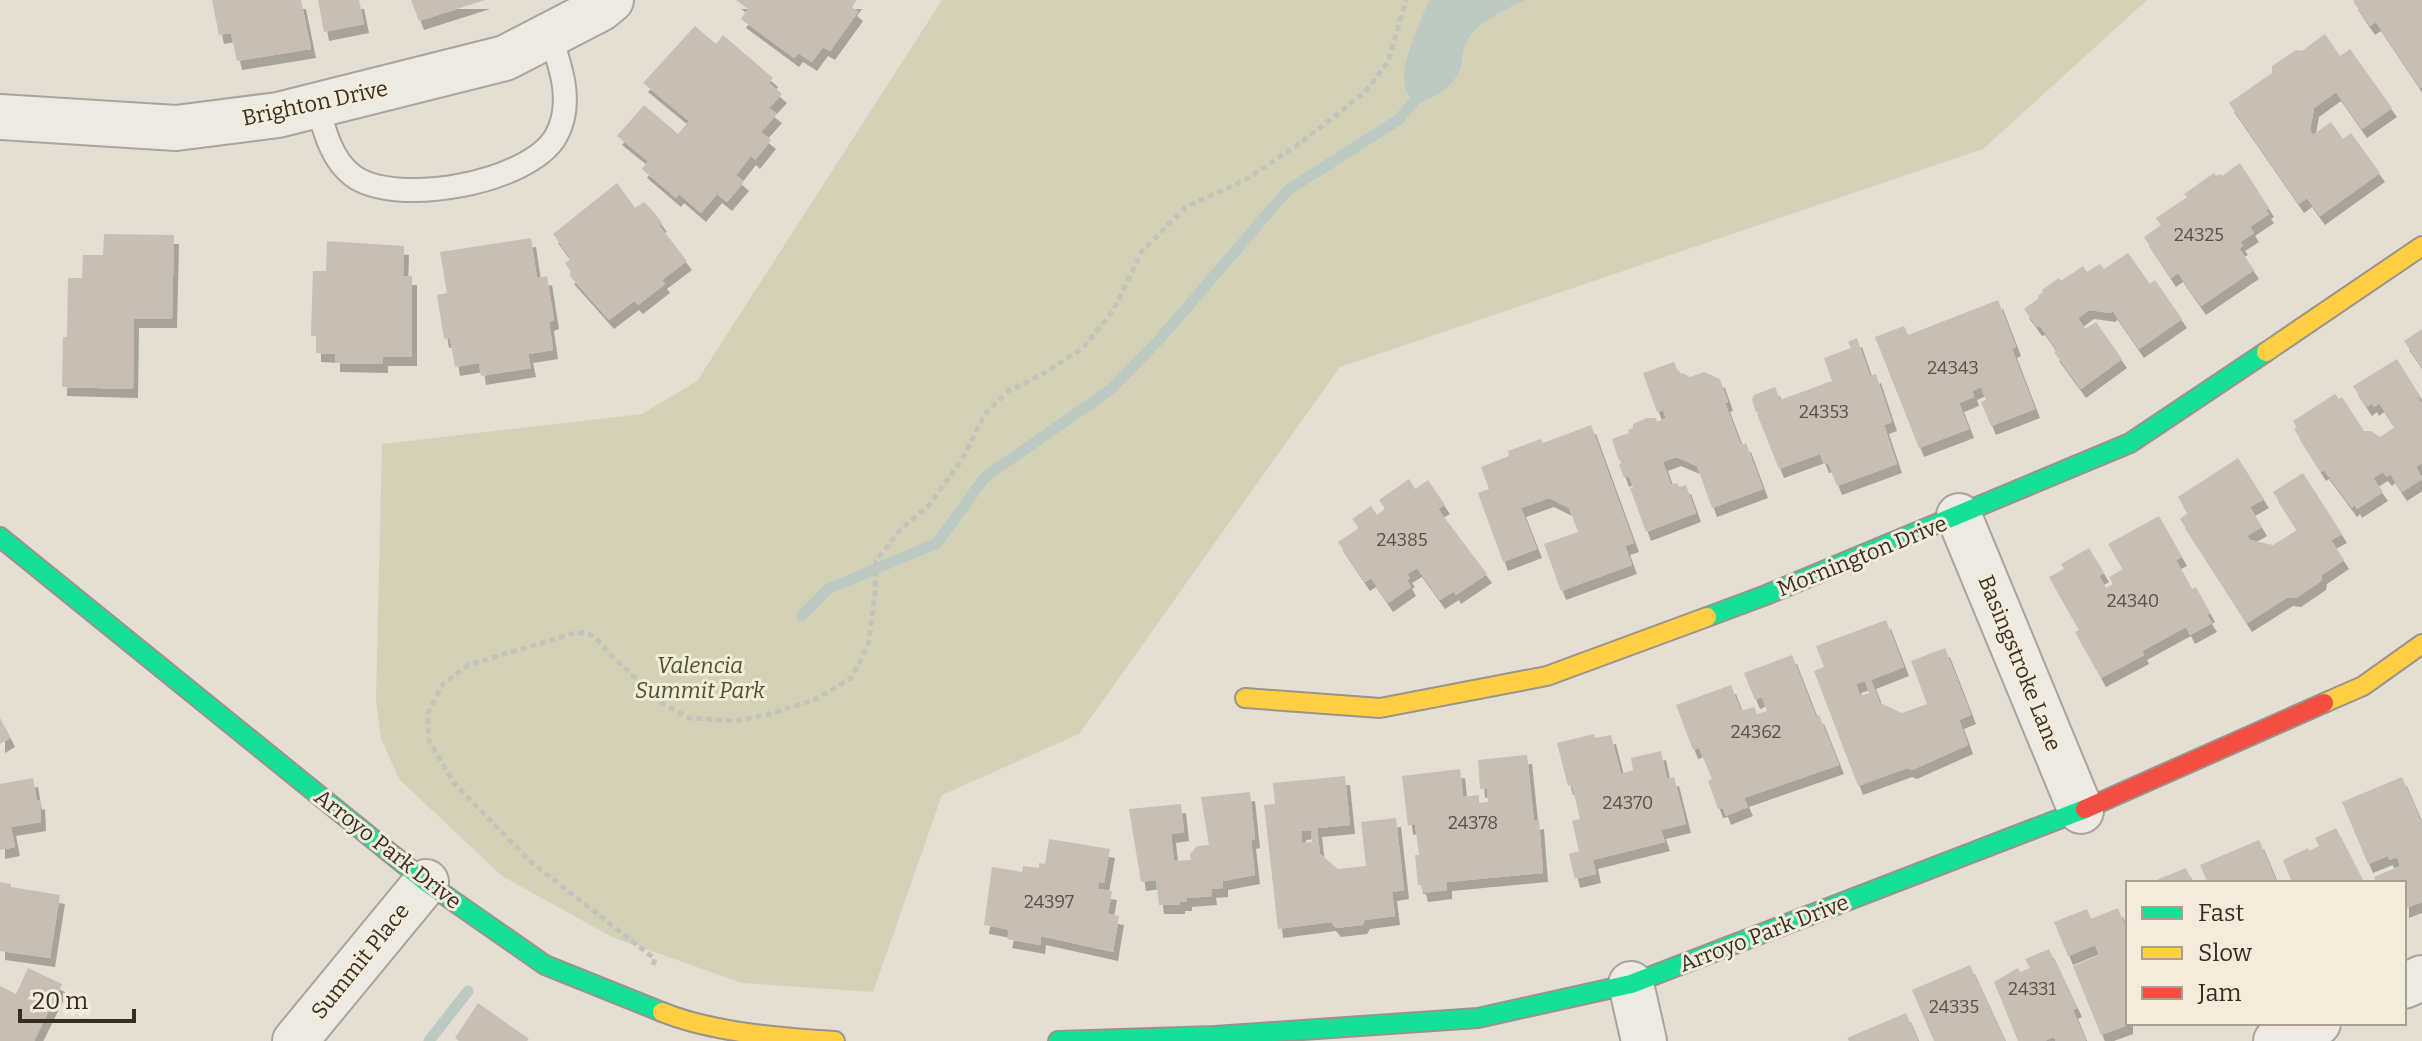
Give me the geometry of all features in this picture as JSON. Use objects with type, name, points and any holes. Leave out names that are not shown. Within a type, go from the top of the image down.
[{"type":"street","name":"Brighton Drive","points":[[0,117],[176,128],[278,115],[505,58],[600,9],[611,0]]},
{"type":"street","name":"Mornington Drive","points":[[1245,698],[1380,708],[1547,676],[1766,595],[2130,443],[2422,246]]},
{"type":"street","name":"Basingstroke Lane","points":[[1959,516],[2081,811]]},
{"type":"street","name":"Arroyo Park Drive","points":[[0,537],[426,882],[545,965],[663,1021],[783,1038],[835,1041]]},
{"type":"street","name":"Arroyo Park Drive","points":[[1058,1041],[1215,1036],[1478,1018],[1631,984],[2081,811],[2363,686],[2422,644]]},
{"type":"street","name":"Summit Place","points":[[295,1041],[426,882]]},
{"type":"street","points":[[1631,984],[1644,1041]]},
{"type":"street","points":[[2276,1041],[2313,1025]]},
{"type":"lane","points":[[317,105],[335,154],[355,178],[369,184],[406,191],[465,184],[492,177],[531,160],[547,148],[557,135],[565,104],[564,79],[550,35]]},
{"type":"path","points":[[663,1021],[655,959],[531,862],[454,783],[429,741],[428,713],[443,684],[468,665],[575,633],[588,633],[599,641],[663,704],[689,718],[736,721],[770,714],[816,699],[851,678],[868,646],[876,561],[899,531],[929,505],[961,461],[985,414],[1008,391],[1041,375],[1083,348],[1113,311],[1142,251],[1186,207],[1247,179],[1303,141],[1365,92],[1388,62],[1406,0]]},
{"type":"green space","name":"Valencia Summit Park","points":[[942,0],[2147,0],[1983,149],[1340,367],[1079,734],[942,795],[873,992],[742,983],[612,937],[502,876],[399,779],[381,738],[376,701],[382,444],[642,414],[697,381]]},
{"type":"shaded area","points":[[1429,0],[1526,0],[1478,27],[1466,42],[1460,70],[1453,81],[1435,96],[1415,103],[1405,87],[1405,71]]},
{"type":"building","points":[[212,0],[301,0],[311,49],[237,61],[231,33],[219,35]]},
{"type":"building","points":[[318,0],[359,0],[364,24],[324,32]]},
{"type":"building","points":[[411,0],[485,0],[419,21]]},
{"type":"building","points":[[736,0],[857,0],[852,7],[858,12],[830,51],[823,47],[812,62],[798,53],[794,58],[741,19],[748,9]]},
{"type":"building","points":[[2355,0],[2422,0],[2422,87],[2376,22],[2370,26]]},
{"type":"building","points":[[695,26],[716,44],[723,35],[773,78],[769,83],[782,94],[769,108],[777,114],[761,132],[771,140],[755,160],[751,156],[736,175],[744,182],[727,202],[717,194],[701,213],[679,194],[676,198],[642,169],[648,161],[617,136],[644,105],[678,134],[689,121],[643,83]]},
{"type":"building","points":[[2325,34],[2340,56],[2350,49],[2392,108],[2362,129],[2336,92],[2314,108],[2310,130],[2313,135],[2331,122],[2343,139],[2351,133],[2380,173],[2320,216],[2307,198],[2299,204],[2229,103],[2272,73],[2272,66],[2296,50],[2302,51]]},
{"type":"building","points":[[2240,163],[2269,208],[2266,210],[2269,214],[2250,227],[2254,233],[2240,242],[2243,246],[2239,248],[2254,270],[2201,306],[2178,273],[2171,278],[2144,237],[2161,225],[2156,218],[2187,197],[2184,194],[2214,173],[2222,176]]},
{"type":"building","points":[[617,183],[635,208],[644,202],[653,211],[662,223],[659,225],[687,261],[662,280],[665,284],[638,305],[634,301],[609,320],[569,275],[572,273],[565,263],[571,259],[553,234]]},
{"type":"building","points":[[104,234],[174,235],[172,319],[134,319],[133,389],[62,387],[68,278],[82,278],[83,255],[103,255]]},
{"type":"building","points":[[531,238],[537,278],[547,276],[554,320],[549,322],[553,350],[528,354],[531,368],[481,376],[479,363],[455,367],[450,338],[444,339],[437,295],[447,293],[440,252]]},
{"type":"building","points":[[327,241],[404,246],[403,276],[412,276],[412,357],[383,357],[383,364],[335,363],[335,354],[316,353],[316,336],[311,336],[313,271],[326,271]]},
{"type":"building","points":[[2128,253],[2150,284],[2155,280],[2182,319],[2139,349],[2112,310],[2111,313],[2089,310],[2078,318],[2085,329],[2096,322],[2122,359],[2081,389],[2054,352],[2057,350],[2040,326],[2037,327],[2024,309],[2059,278],[2061,281],[2083,266],[2087,272],[2100,264],[2104,269]]},
{"type":"building","points":[[1998,300],[2016,347],[2012,349],[2035,409],[1991,426],[1981,402],[1986,400],[1981,387],[1972,391],[1974,397],[1959,403],[1969,429],[1919,448],[1875,337],[1904,326],[1908,335]]},
{"type":"building","points":[[2422,329],[2422,367],[2404,341]]},
{"type":"building","points":[[1857,338],[1870,376],[1876,374],[1892,422],[1884,425],[1897,464],[1837,486],[1828,463],[1824,464],[1820,454],[1779,469],[1757,414],[1760,413],[1756,412],[1752,400],[1754,395],[1775,387],[1780,400],[1832,381],[1824,358],[1851,348],[1848,342]]},
{"type":"building","points":[[2397,359],[2422,404],[2422,463],[2416,467],[2422,479],[2402,492],[2390,474],[2387,477],[2383,472],[2373,478],[2383,492],[2357,509],[2355,505],[2352,508],[2324,470],[2321,472],[2294,429],[2297,428],[2293,421],[2335,394],[2339,399],[2342,397],[2364,431],[2371,431],[2380,437],[2395,427],[2379,403],[2367,407],[2353,386]]},
{"type":"building","points":[[1674,362],[1679,374],[1690,377],[1704,372],[1720,379],[1728,402],[1725,403],[1741,445],[1746,443],[1763,489],[1712,508],[1697,466],[1676,457],[1663,462],[1671,485],[1686,485],[1696,513],[1646,532],[1630,488],[1633,487],[1629,476],[1624,478],[1619,464],[1624,462],[1619,461],[1612,439],[1629,433],[1633,424],[1647,418],[1656,418],[1657,422],[1666,418],[1663,410],[1657,412],[1643,373]]},
{"type":"building","points":[[1591,425],[1634,543],[1625,546],[1632,565],[1561,591],[1544,544],[1578,532],[1569,508],[1549,498],[1521,508],[1537,549],[1503,562],[1478,493],[1489,489],[1481,467],[1509,456],[1508,451],[1541,439],[1543,443]]},
{"type":"building","points":[[2238,458],[2264,499],[2250,507],[2262,527],[2247,536],[2250,540],[2273,545],[2297,530],[2273,492],[2303,473],[2342,534],[2331,540],[2344,560],[2296,598],[2288,597],[2247,623],[2180,519],[2188,513],[2178,497]]},
{"type":"building","points":[[1409,479],[1415,489],[1428,480],[1445,505],[1438,509],[1487,574],[1456,595],[1454,591],[1440,600],[1417,568],[1407,574],[1411,587],[1388,603],[1371,578],[1365,582],[1338,542],[1359,528],[1352,519],[1371,506],[1377,515],[1385,509],[1379,500]]},
{"type":"building","points":[[2159,516],[2182,557],[2176,560],[2192,589],[2196,587],[2212,623],[2190,635],[2186,627],[2142,651],[2144,655],[2101,678],[2075,632],[2079,630],[2049,577],[2064,569],[2061,564],[2089,548],[2104,573],[2099,576],[2106,588],[2113,584],[2109,577],[2123,569],[2108,544]]},
{"type":"building","points":[[1886,620],[1904,667],[1871,680],[1880,703],[1902,713],[1927,704],[1911,661],[1945,648],[1971,715],[1959,720],[1968,745],[1912,770],[1907,768],[1858,786],[1814,671],[1824,667],[1816,646]],"holes":[[[1865,681],[1869,693],[1860,696],[1856,684]]]},
{"type":"building","points":[[1792,655],[1839,765],[1744,798],[1748,807],[1726,816],[1723,808],[1718,809],[1708,781],[1712,779],[1699,748],[1693,750],[1676,705],[1731,685],[1741,711],[1754,707],[1757,714],[1767,711],[1762,697],[1755,700],[1744,673]]},
{"type":"building","points":[[0,718],[10,738],[0,744]]},
{"type":"building","points":[[1594,734],[1595,738],[1611,735],[1621,774],[1633,770],[1631,758],[1661,751],[1667,779],[1674,777],[1686,824],[1661,830],[1665,842],[1593,860],[1596,874],[1575,879],[1569,854],[1579,851],[1572,821],[1580,819],[1557,743]]},
{"type":"building","points":[[1527,755],[1534,821],[1539,820],[1543,873],[1447,882],[1447,890],[1423,893],[1421,885],[1418,885],[1415,855],[1419,855],[1415,824],[1408,826],[1402,776],[1460,769],[1463,797],[1479,795],[1479,803],[1488,802],[1487,788],[1480,789],[1478,760]]},
{"type":"building","points":[[1345,776],[1350,825],[1317,828],[1320,854],[1338,869],[1366,866],[1361,822],[1396,818],[1404,890],[1392,892],[1395,916],[1336,928],[1331,922],[1278,929],[1264,805],[1275,804],[1273,783]],"holes":[[[1311,830],[1312,842],[1302,843],[1301,831]]]},
{"type":"building","points":[[2402,777],[2422,824],[2422,902],[2406,908],[2406,881],[2376,881],[2374,877],[2400,866],[2397,857],[2389,860],[2388,856],[2368,864],[2342,802]]},
{"type":"building","points":[[33,778],[37,801],[40,800],[41,822],[11,827],[15,847],[0,850],[0,784]]},
{"type":"building","points":[[1250,792],[1255,875],[1223,881],[1223,888],[1211,889],[1212,896],[1187,898],[1187,902],[1180,902],[1180,905],[1159,905],[1156,880],[1141,882],[1129,809],[1181,804],[1184,832],[1171,834],[1174,861],[1191,860],[1190,854],[1197,846],[1209,845],[1201,797]]},
{"type":"building","points":[[2336,828],[2363,881],[2291,881],[2283,860],[2319,846],[2315,838]]},
{"type":"building","points":[[1049,839],[1110,849],[1104,883],[1099,882],[1098,889],[1112,891],[1108,914],[1119,916],[1113,952],[1041,936],[1040,945],[1007,939],[1009,931],[1006,929],[984,925],[992,867],[1022,872],[1023,866],[1039,868],[1039,863],[1045,864]]},
{"type":"building","points":[[2259,840],[2276,881],[2207,881],[2200,865]]},
{"type":"building","points":[[2186,868],[2192,881],[2154,881]]},
{"type":"building","points":[[0,882],[11,884],[11,887],[60,895],[50,958],[0,951]]},
{"type":"building","points":[[2118,908],[2126,929],[2128,1025],[2101,1035],[2073,966],[2099,955],[2095,945],[2068,956],[2054,922],[2087,909],[2091,919]]},
{"type":"building","points":[[2049,949],[2077,1008],[2073,1010],[2086,1041],[2056,1041],[2054,1037],[2044,1041],[2018,1041],[1994,982],[2018,968],[2020,972],[2030,968],[2025,959]]},
{"type":"building","points":[[1970,965],[2005,1041],[1934,1041],[1912,990]]},
{"type":"building","points":[[28,968],[62,984],[34,1041],[0,1041],[0,986],[16,994]]},
{"type":"building","points":[[478,1003],[529,1039],[459,1041],[455,1038]]},
{"type":"building","points":[[1906,1013],[1918,1041],[1849,1041],[1847,1038]]},
{"type":"waterway","points":[[802,616],[828,589],[937,543],[985,477],[1110,390],[1158,341],[1288,190],[1398,120],[1424,90]]},
{"type":"waterway","points":[[429,1041],[468,991]]},
{"type":"traffic: fast","points":[[1707,617],[2130,443],[2266,352]]},
{"type":"traffic: fast","points":[[0,537],[426,882],[545,965],[662,1012]]},
{"type":"traffic: fast","points":[[1058,1041],[1215,1036],[1478,1018],[1631,984],[2085,809]]},
{"type":"traffic: slow","points":[[2266,352],[2422,246]]},
{"type":"traffic: slow","points":[[1245,698],[1380,708],[1547,676],[1707,617]]},
{"type":"traffic: slow","points":[[2324,703],[2363,686],[2422,644]]},
{"type":"traffic: slow","points":[[662,1012],[724,1029],[835,1041]]},
{"type":"traffic: jam","points":[[2085,809],[2324,703]]}]
